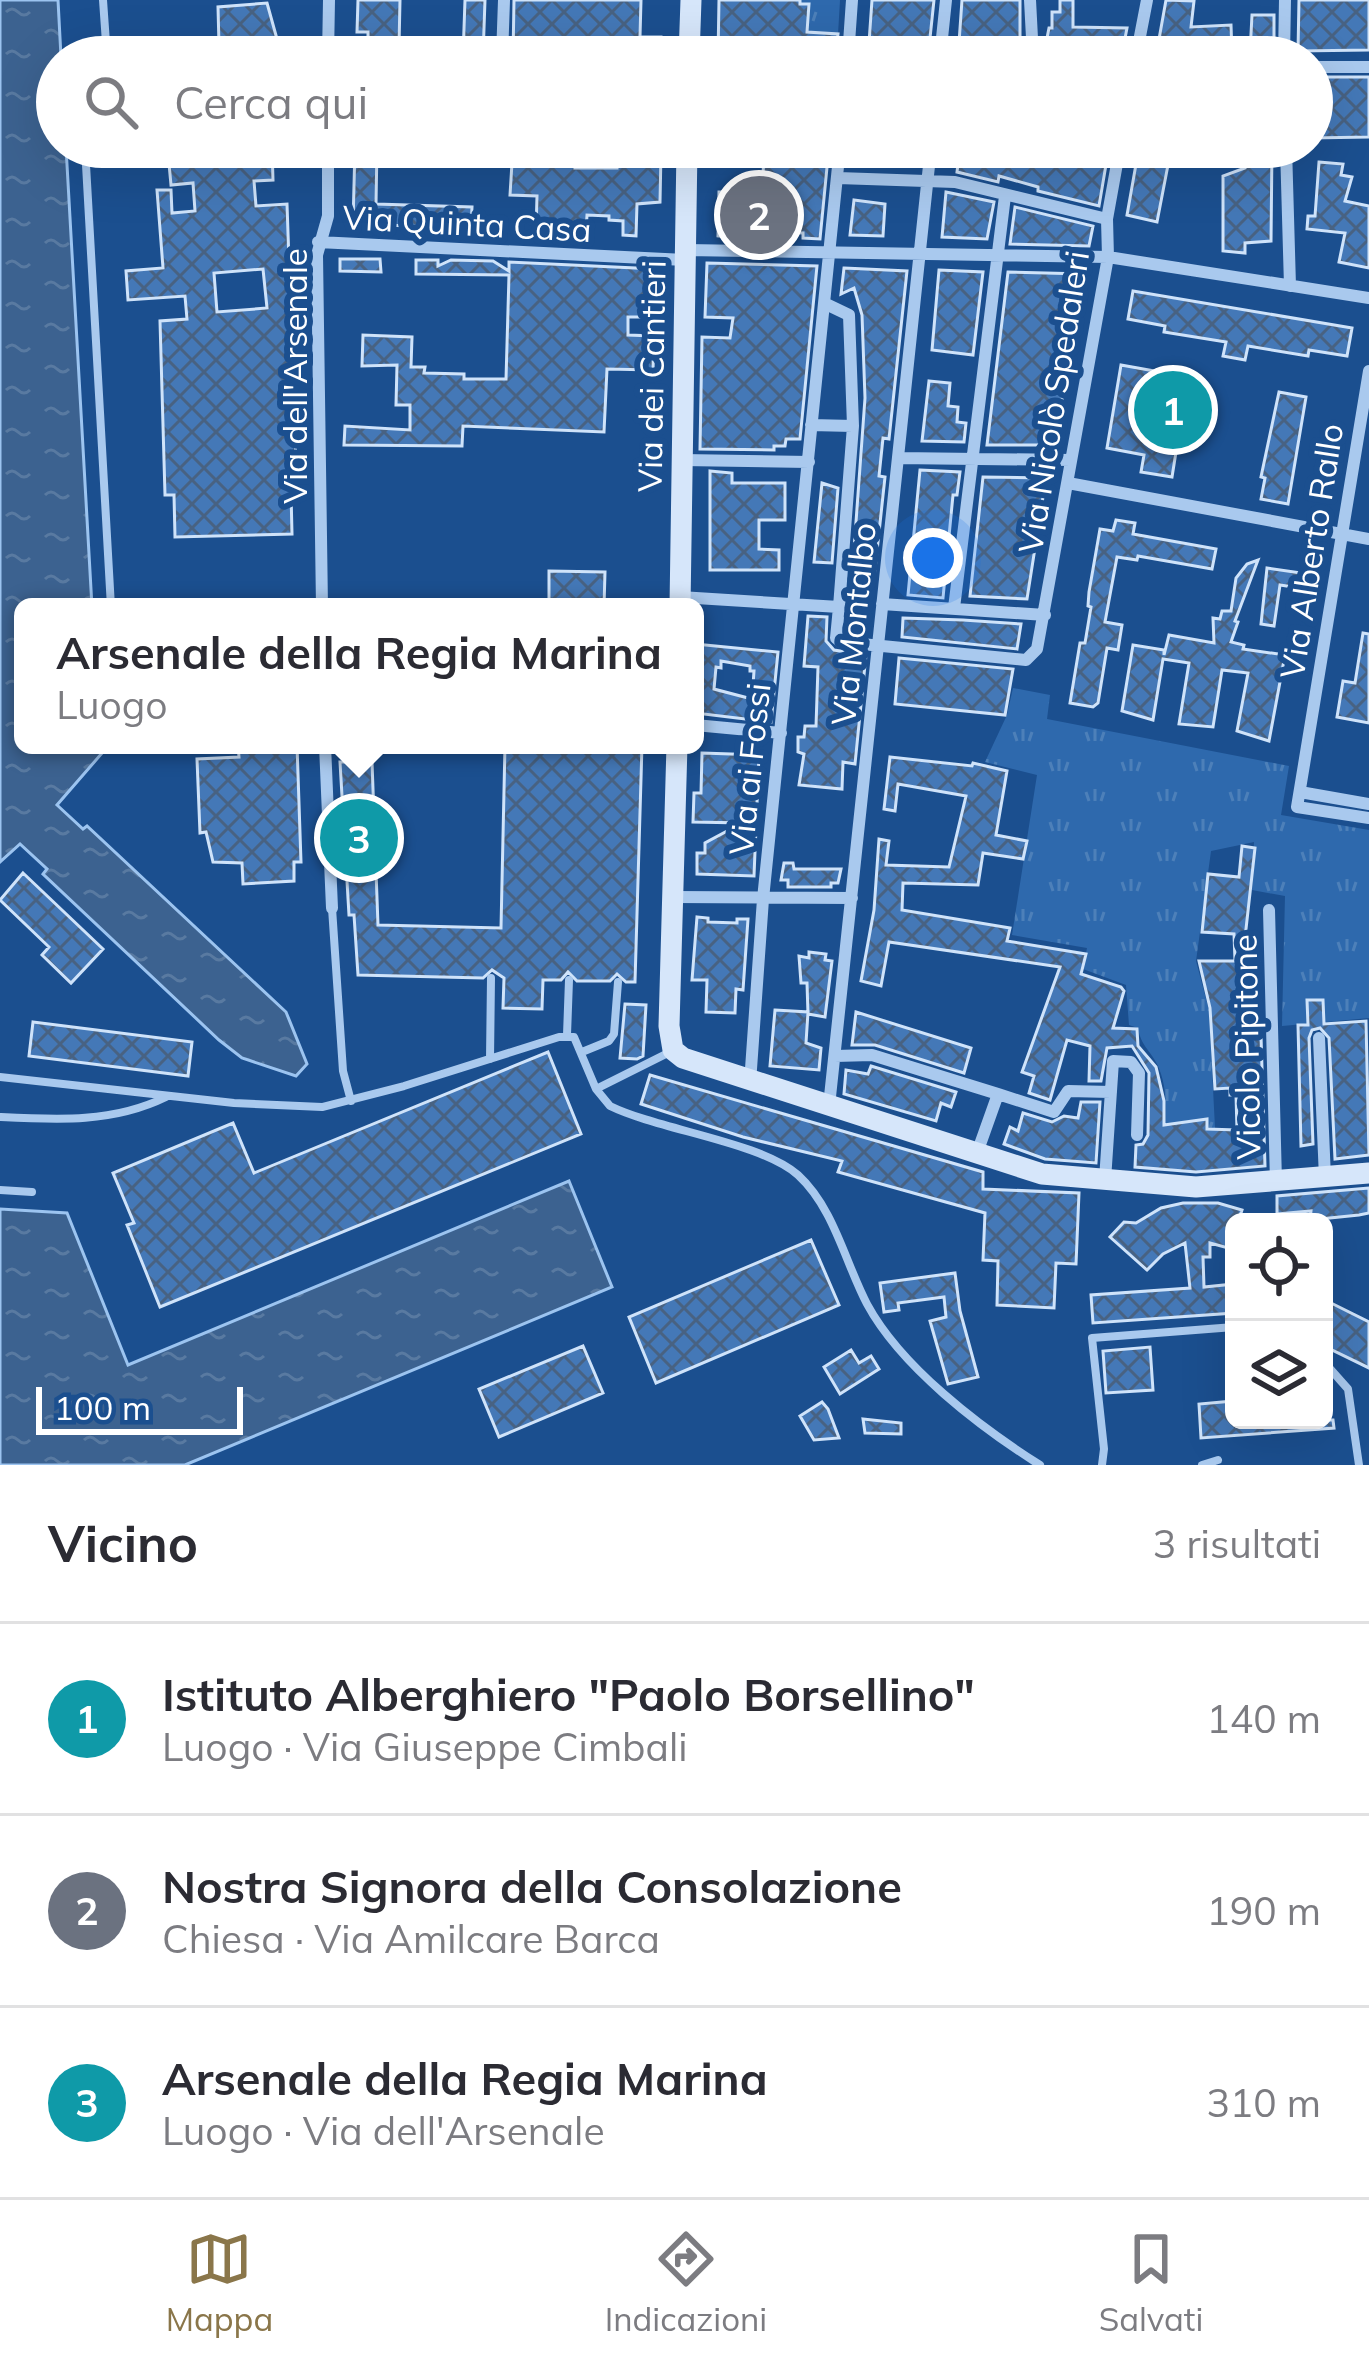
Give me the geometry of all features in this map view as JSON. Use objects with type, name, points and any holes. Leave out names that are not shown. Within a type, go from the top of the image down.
[{"type":"main road","points":[[687,2],[688,36]]},
{"type":"main road","name":"Via dei Cantieri","points":[[680,598],[687,168]]},
{"type":"main road","points":[[677,754],[669,1025],[673,1050],[694,1065],[1042,1174],[1196,1187],[1369,1173]]},
{"type":"street","points":[[328,36],[329,0]]},
{"type":"street","points":[[502,36],[503,0]]},
{"type":"street","points":[[849,36],[852,0]]},
{"type":"street","points":[[942,36],[946,0]]},
{"type":"street","points":[[1030,0],[1032,36]]},
{"type":"street","points":[[1140,36],[1148,0]]},
{"type":"street","points":[[1285,0],[1285,36]]},
{"type":"street","points":[[1333,68],[1369,67]]},
{"type":"street","name":"Via dell'Arsenale","points":[[322,598],[318,242],[328,216],[328,168]]},
{"type":"street","name":"Via ai Fossi","points":[[750,1083],[763,899],[839,168]]},
{"type":"street","name":"Via Montalbo","points":[[829,1107],[928,168]]},
{"type":"street","name":"Via Nicolò Spedaleri","points":[[878,647],[1026,660],[1037,649],[1108,257],[1107,219],[1116,168]]},
{"type":"street","points":[[1287,168],[1290,286]]},
{"type":"street","points":[[838,178],[955,182],[1107,219]]},
{"type":"street","points":[[954,608],[1005,196]]},
{"type":"street","name":"Via Quinta Casa","points":[[318,242],[686,255],[1108,257],[1369,298]]},
{"type":"street","points":[[826,304],[849,315],[854,426],[836,638],[878,647]]},
{"type":"street","name":"Via Alberto Rallo","points":[[1300,793],[1369,371]]},
{"type":"street","points":[[811,425],[854,426]]},
{"type":"street","points":[[898,458],[1071,460]]},
{"type":"street","points":[[682,460],[808,462]]},
{"type":"street","points":[[1068,483],[1369,539]]},
{"type":"street","points":[[704,602],[839,607]]},
{"type":"street","points":[[882,604],[1045,615]]},
{"type":"street","points":[[704,725],[781,733]]},
{"type":"street","points":[[325,754],[332,908]]},
{"type":"street","points":[[1369,804],[1300,793],[1297,807],[1369,818]]},
{"type":"street","points":[[673,897],[852,898]]},
{"type":"street","name":"Vicolo Pipitone","points":[[1269,910],[1276,1183]]},
{"type":"street","points":[[1319,1038],[1324,1178]]},
{"type":"street","points":[[835,1056],[872,1055],[1054,1112],[1068,1091],[1111,1092]]},
{"type":"street","points":[[1105,1182],[1113,1061],[1131,1061],[1139,1073],[1137,1136]]},
{"type":"street","points":[[977,1153],[998,1094]]},
{"type":"lane","points":[[103,0],[106,36]]},
{"type":"lane","points":[[86,168],[110,598]]},
{"type":"lane","points":[[332,908],[343,1071],[351,1102]]},
{"type":"lane","points":[[490,978],[490,1059]]},
{"type":"lane","points":[[567,1035],[569,980]]},
{"type":"lane","points":[[583,1052],[614,1034],[618,982]]},
{"type":"lane","points":[[0,1077],[167,1097],[322,1107],[567,1035],[574,1037],[605,1102],[772,1159],[797,1174],[819,1202],[879,1322],[947,1395],[1040,1465]]},
{"type":"lane","points":[[596,1089],[673,1050]]},
{"type":"lane","points":[[0,1117],[86,1119],[141,1109],[167,1097]]},
{"type":"lane","points":[[0,1190],[32,1192]]},
{"type":"lane","points":[[1102,1465],[1092,1338],[1225,1328]]},
{"type":"lane","points":[[1333,1372],[1348,1389],[1359,1465]]},
{"type":"lane","points":[[1202,1465],[1218,1460]]},
{"type":"green space","points":[[800,0],[840,0],[838,34],[807,32],[809,5]]},
{"type":"green space","points":[[1013,688],[1050,695],[1047,719],[1289,766],[1281,815],[1369,830],[1369,1018],[1282,1026],[1285,896],[1252,890],[1254,842],[1211,851],[1196,961],[1209,1010],[1215,1128],[1165,1127],[1163,1079],[1138,1028],[1129,1025],[1126,985],[1083,969],[1087,948],[1012,935],[1037,775],[985,762],[1007,715]]},
{"type":"water","points":[[0,0],[58,0],[60,36],[36,36],[36,168],[67,168],[91,598],[14,598],[14,754],[101,754],[57,805],[83,829],[87,826],[286,1012],[307,1064],[296,1076],[242,1058],[43,874],[47,869],[20,844],[0,862]]},
{"type":"water","points":[[569,1181],[612,1287],[185,1465],[0,1465],[0,1209],[67,1213],[128,1365]]},
{"type":"building","points":[[358,0],[400,0],[399,36],[357,32]]},
{"type":"building","points":[[465,0],[485,0],[484,36],[464,36]]},
{"type":"building","points":[[514,0],[641,0],[640,36],[513,36]]},
{"type":"building","points":[[719,0],[800,0],[800,4],[809,4],[807,32],[838,34],[838,36],[718,36]]},
{"type":"building","points":[[872,0],[934,0],[930,36],[869,36]]},
{"type":"building","points":[[962,0],[1020,0],[1020,36],[959,36]]},
{"type":"building","points":[[1060,0],[1073,0],[1073,27],[1127,28],[1125,36],[1047,36],[1052,12],[1060,12]]},
{"type":"building","points":[[1166,0],[1194,1],[1191,27],[1231,25],[1231,36],[1160,36]]},
{"type":"building","points":[[1299,0],[1369,0],[1369,50],[1333,51],[1333,36],[1298,36]]},
{"type":"building","points":[[267,3],[276,36],[219,36],[218,7]]},
{"type":"building","points":[[1252,15],[1274,15],[1274,36],[1251,36]]},
{"type":"building","points":[[1333,77],[1369,77],[1369,137],[1333,138]]},
{"type":"building","points":[[1343,164],[1341,175],[1352,177],[1345,201],[1369,206],[1369,268],[1339,262],[1345,233],[1307,229],[1308,216],[1315,216],[1319,168]]},
{"type":"building","points":[[169,168],[273,168],[273,180],[254,181],[256,206],[287,204],[297,492],[291,492],[292,534],[175,537],[174,495],[165,495],[160,321],[187,319],[185,296],[128,300],[126,271],[163,268],[157,190],[171,190],[172,213],[195,211],[193,183],[171,185]],"holes":[[[263,269],[267,308],[217,312],[214,273]]]},
{"type":"building","points":[[354,168],[377,168],[376,204],[472,207],[471,228],[353,224]]},
{"type":"building","points":[[512,168],[661,168],[660,202],[637,204],[636,236],[623,235],[623,221],[609,220],[609,216],[587,215],[586,233],[536,231],[537,196],[510,195]]},
{"type":"building","points":[[763,168],[827,168],[820,239],[775,232],[775,237],[728,232],[728,237],[718,236],[719,192],[740,192],[741,176],[763,177]]},
{"type":"building","points":[[958,168],[1105,168],[1099,206],[999,176],[998,182],[957,172]]},
{"type":"building","points":[[1135,168],[1167,168],[1157,222],[1127,215]]},
{"type":"building","points":[[1245,168],[1272,168],[1271,241],[1245,243],[1245,253],[1223,251],[1223,176]]},
{"type":"building","points":[[946,192],[994,202],[987,239],[942,237]]},
{"type":"building","points":[[854,200],[885,204],[883,236],[850,235]]},
{"type":"building","points":[[1015,207],[1093,226],[1089,246],[1010,244]]},
{"type":"building","points":[[340,259],[380,259],[381,272],[340,271]]},
{"type":"building","points":[[416,260],[438,260],[438,266],[451,260],[493,261],[509,271],[509,262],[656,269],[655,317],[628,317],[628,335],[654,336],[653,370],[607,369],[604,432],[463,426],[462,446],[344,445],[345,426],[410,430],[410,405],[396,405],[397,365],[362,366],[363,335],[412,337],[411,367],[425,367],[424,373],[506,379],[509,275],[416,274]]},
{"type":"building","points":[[707,263],[817,266],[800,439],[786,439],[785,446],[774,446],[774,450],[700,449],[702,337],[730,338],[733,318],[705,317]]},
{"type":"building","points":[[844,268],[907,271],[889,439],[883,438],[879,476],[885,477],[874,579],[852,577],[865,398],[862,315],[854,288],[841,294]]},
{"type":"building","points":[[939,270],[983,272],[973,355],[932,350]]},
{"type":"building","points":[[1008,272],[1084,274],[1054,445],[987,445]]},
{"type":"building","points":[[1133,291],[1352,328],[1347,356],[1309,350],[1308,356],[1248,346],[1245,360],[1223,356],[1226,342],[1164,332],[1165,326],[1128,319]]},
{"type":"building","points":[[1121,365],[1188,377],[1172,477],[1141,472],[1144,455],[1107,448]]},
{"type":"building","points":[[929,381],[950,383],[948,406],[958,407],[957,422],[966,423],[964,442],[922,441]]},
{"type":"building","points":[[1279,392],[1306,397],[1288,504],[1261,499],[1265,478],[1261,477]]},
{"type":"building","points":[[920,470],[960,472],[957,495],[953,495],[943,598],[908,595]]},
{"type":"building","points":[[710,471],[732,473],[732,483],[785,483],[785,520],[759,520],[759,549],[779,550],[779,570],[710,570]]},
{"type":"building","points":[[983,477],[1046,478],[1027,599],[970,596]]},
{"type":"building","points":[[822,483],[838,488],[832,563],[814,562]]},
{"type":"building","points":[[1116,520],[1135,523],[1133,534],[1216,549],[1212,569],[1138,556],[1137,560],[1117,557],[1105,622],[1122,625],[1118,650],[1107,648],[1098,703],[1093,707],[1070,703],[1080,643],[1085,643],[1100,529],[1113,531]]},
{"type":"building","points":[[1258,560],[1231,642],[1244,645],[1243,649],[1285,655],[1269,741],[1237,731],[1248,673],[1222,670],[1213,727],[1179,724],[1189,663],[1163,659],[1153,720],[1122,711],[1133,645],[1164,650],[1164,655],[1169,635],[1214,643],[1213,618],[1231,611],[1236,578],[1247,564]]},
{"type":"building","points":[[1267,568],[1308,574],[1306,589],[1280,585],[1274,626],[1261,624]]},
{"type":"building","points":[[549,571],[605,572],[604,598],[549,598]]},
{"type":"building","points":[[808,616],[827,617],[826,641],[834,650],[866,655],[855,764],[843,762],[842,789],[799,785],[804,754],[798,752],[798,737],[804,737],[805,726],[816,726],[818,667],[804,666]]},
{"type":"building","points":[[903,618],[1021,624],[1017,649],[902,637]]},
{"type":"building","points":[[1363,633],[1369,634],[1369,723],[1337,717],[1343,681],[1355,683]]},
{"type":"building","points":[[704,645],[778,652],[771,722],[704,714]],"holes":[[[721,661],[750,666],[754,671],[752,699],[714,689]]]},
{"type":"building","points":[[899,658],[1013,669],[1005,715],[895,704]]},
{"type":"building","points":[[297,754],[301,862],[294,862],[294,881],[243,884],[242,863],[213,862],[206,832],[200,833],[197,759]]},
{"type":"building","points":[[505,754],[642,754],[635,982],[626,982],[617,974],[610,981],[577,981],[568,972],[561,980],[543,980],[542,1009],[503,1008],[504,978],[492,970],[483,978],[358,975],[354,915],[349,915],[340,762],[372,762],[378,925],[501,928]]},
{"type":"building","points":[[702,754],[759,755],[754,876],[697,874],[697,853],[705,853],[705,843],[742,823],[693,822],[694,793],[701,793]]},
{"type":"building","points":[[890,757],[973,763],[1007,771],[996,835],[1027,841],[1023,859],[983,853],[978,885],[903,883],[902,910],[1010,928],[1007,941],[1086,954],[1081,974],[1124,991],[1113,1028],[1137,1029],[1138,1046],[1156,1067],[1164,1125],[1207,1119],[1207,1129],[1237,1130],[1236,1095],[1230,1095],[1230,1088],[1215,1089],[1210,1008],[1199,961],[1235,961],[1234,934],[1202,932],[1208,874],[1239,877],[1242,846],[1255,848],[1245,938],[1258,938],[1265,1166],[1196,1172],[1135,1167],[1136,1145],[1143,1144],[1148,1135],[1149,1073],[1132,1046],[1107,1048],[1101,1081],[1089,1081],[1090,1046],[1067,1040],[1050,1100],[1029,1093],[1034,1076],[1022,1072],[1060,967],[889,942],[881,986],[861,981],[874,910],[879,839],[889,841],[886,865],[949,867],[966,796],[898,784],[895,811],[884,809]]},
{"type":"building","points":[[784,863],[793,863],[794,869],[841,869],[838,883],[788,887],[788,880],[781,880]]},
{"type":"building","points":[[23,873],[103,949],[71,983],[42,955],[49,947],[0,900]]},
{"type":"building","points":[[697,917],[708,918],[708,922],[748,919],[743,990],[736,989],[735,1013],[706,1012],[707,980],[692,980]]},
{"type":"building","points":[[809,952],[826,954],[825,960],[832,961],[825,1017],[808,1014],[807,983],[801,983],[799,956],[809,958]]},
{"type":"building","points":[[1307,1000],[1323,1000],[1324,1024],[1366,1021],[1369,1155],[1335,1159],[1329,1038],[1320,1028],[1312,1030],[1309,1038],[1313,1144],[1301,1146],[1298,1025],[1308,1025]]},
{"type":"building","points":[[625,1004],[646,1005],[643,1056],[637,1059],[620,1058]]},
{"type":"building","points":[[775,1010],[808,1012],[806,1043],[821,1048],[819,1070],[770,1066]]},
{"type":"building","points":[[856,1012],[971,1048],[964,1073],[875,1045],[852,1045]]},
{"type":"building","points":[[33,1022],[192,1042],[188,1076],[29,1056]]},
{"type":"building","points":[[548,1052],[581,1134],[160,1307],[127,1225],[134,1223],[113,1173],[233,1123],[254,1173]]},
{"type":"building","points":[[871,1066],[956,1092],[951,1107],[941,1103],[936,1121],[844,1094],[846,1070],[868,1074]]},
{"type":"building","points":[[650,1075],[983,1172],[983,1189],[1079,1193],[1076,1264],[1056,1263],[1054,1308],[997,1305],[998,1261],[983,1260],[985,1213],[838,1172],[842,1161],[743,1137],[641,1104]]},
{"type":"building","points":[[1081,1102],[1100,1102],[1096,1163],[1045,1159],[1004,1144],[1010,1127],[1018,1131],[1023,1113],[1052,1122],[1064,1116],[1078,1118]]},
{"type":"building","points":[[1369,1188],[1369,1213],[1333,1217],[1333,1213],[1311,1211],[1277,1213],[1277,1196]]},
{"type":"building","points":[[1218,1203],[1242,1210],[1225,1213],[1225,1247],[1210,1243],[1210,1257],[1203,1257],[1204,1287],[1225,1285],[1225,1314],[1093,1323],[1091,1295],[1190,1288],[1185,1243],[1163,1254],[1147,1270],[1110,1237],[1124,1222],[1136,1223],[1161,1208]]},
{"type":"building","points":[[811,1240],[839,1305],[656,1383],[629,1317]]},
{"type":"building","points":[[955,1273],[978,1377],[948,1384],[930,1321],[946,1317],[944,1297],[898,1303],[899,1310],[884,1312],[880,1283]]},
{"type":"building","points":[[1333,1304],[1369,1322],[1369,1368],[1333,1350]]},
{"type":"building","points":[[583,1346],[603,1393],[499,1437],[479,1389]]},
{"type":"building","points":[[1150,1347],[1153,1390],[1106,1393],[1103,1351]]},
{"type":"building","points":[[851,1350],[859,1363],[871,1356],[879,1369],[840,1394],[824,1367]]},
{"type":"building","points":[[822,1402],[839,1438],[814,1440],[800,1416]]},
{"type":"building","points":[[1225,1402],[1225,1429],[1321,1429],[1201,1438],[1199,1404]]},
{"type":"building","points":[[863,1419],[901,1423],[901,1434],[865,1433]]},
{"type":"place","name":"Nostra Signora della Consolazione","points":[[759,215]]},
{"type":"place","name":"Istituto Alberghiero \"Paolo Borsellino\"","points":[[1173,410]]},
{"type":"place","name":"Arsenale della Regia Marina","points":[[359,838]]}]
